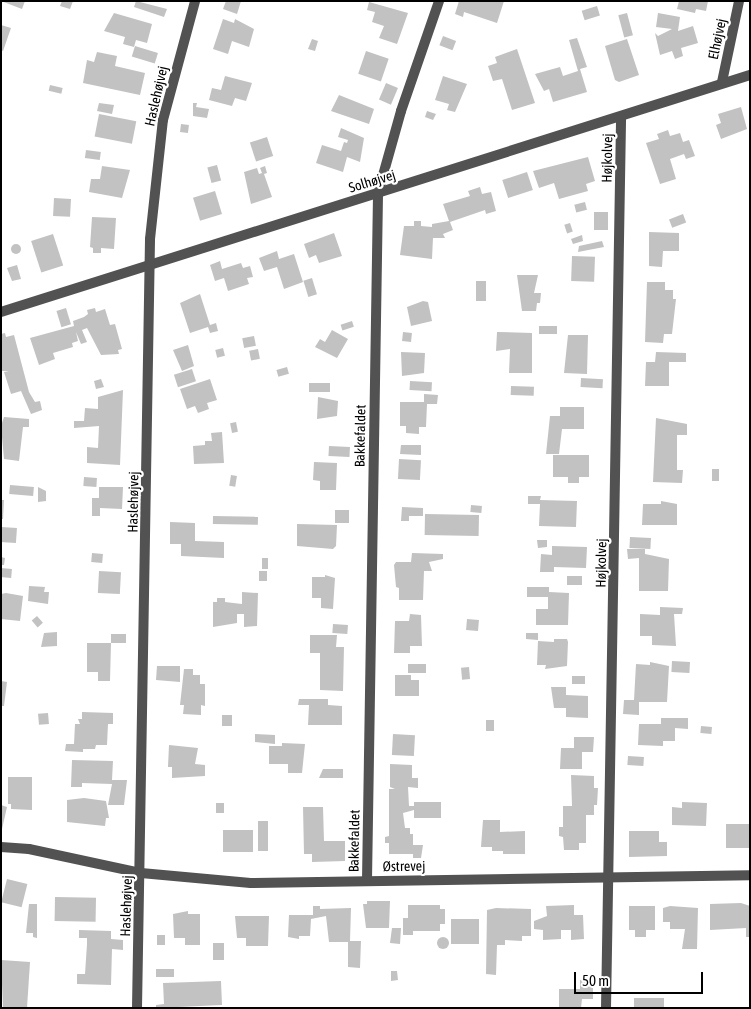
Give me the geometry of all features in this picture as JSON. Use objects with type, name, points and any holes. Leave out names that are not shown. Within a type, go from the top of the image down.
[{"type":"street","name":"Haslehøjvej","points":[[136,1008],[141,872],[150,265],[163,120],[195,1]]},
{"type":"street","name":"Bakkefaldet","points":[[367,880],[378,193],[401,111],[438,1]]},
{"type":"street","name":"Elhøjvej","points":[[722,82],[739,1]]},
{"type":"street","name":"Solhøjvej","points":[[1,312],[621,118],[722,82],[750,75]]},
{"type":"street","name":"Højkolvej","points":[[606,1008],[621,118]]},
{"type":"street","name":"Østrevej","points":[[1,847],[29,849],[141,872],[251,883],[750,875]]},
{"type":"building","points":[[1,1],[25,1],[22,9]]},
{"type":"building","points":[[62,1],[73,1],[70,9],[60,6]]},
{"type":"building","points":[[136,1],[167,9],[164,17],[134,7]]},
{"type":"building","points":[[226,1],[241,1],[237,14],[223,9]]},
{"type":"building","points":[[459,1],[504,1],[497,23],[464,12],[463,17],[455,14]]},
{"type":"building","points":[[679,1],[708,1],[706,11],[696,9],[695,13],[677,9]]},
{"type":"building","points":[[369,2],[408,13],[397,44],[379,38],[384,26],[372,22],[375,12],[367,10]]},
{"type":"building","points":[[597,6],[600,16],[585,20],[582,11]]},
{"type":"building","points":[[114,13],[152,24],[147,43],[136,40],[134,47],[123,44],[125,37],[104,31]]},
{"type":"building","points":[[627,13],[633,35],[624,38],[618,15]]},
{"type":"building","points":[[658,13],[680,17],[678,31],[693,26],[698,43],[681,48],[683,56],[675,59],[672,51],[660,55],[655,33],[658,36],[672,29],[656,27]]},
{"type":"building","points":[[223,19],[234,23],[235,19],[254,29],[249,47],[232,41],[228,54],[213,49]]},
{"type":"building","points":[[1,25],[11,28],[3,51],[1,50]]},
{"type":"building","points":[[443,36],[456,41],[452,50],[439,45]]},
{"type":"building","points":[[577,38],[587,67],[580,69],[587,92],[553,102],[549,89],[544,91],[535,74],[560,67],[563,76],[578,71],[569,40]]},
{"type":"building","points":[[312,39],[318,41],[315,51],[308,49]]},
{"type":"building","points":[[627,39],[639,75],[619,82],[615,80],[605,46]]},
{"type":"building","points":[[135,46],[158,53],[155,64],[132,57]]},
{"type":"building","points":[[517,49],[535,103],[512,110],[502,79],[493,81],[488,66],[497,63],[495,57]]},
{"type":"building","points":[[366,51],[389,59],[381,82],[358,74]]},
{"type":"building","points":[[97,52],[117,56],[115,66],[145,73],[140,95],[83,83],[87,60],[94,62]]},
{"type":"building","points":[[225,76],[252,83],[246,101],[235,98],[232,106],[209,100],[212,88],[221,90]]},
{"type":"building","points":[[443,76],[467,84],[455,112],[447,110],[449,104],[435,100]]},
{"type":"building","points":[[386,83],[398,88],[391,105],[379,100]]},
{"type":"building","points":[[50,85],[63,88],[61,94],[49,91]]},
{"type":"building","points":[[339,95],[374,109],[369,124],[331,111]]},
{"type":"building","points":[[99,103],[114,105],[112,114],[97,111]]},
{"type":"building","points":[[193,103],[197,103],[196,107],[209,109],[207,118],[193,116]]},
{"type":"building","points":[[741,107],[747,129],[721,139],[716,125],[721,123],[718,114]]},
{"type":"building","points":[[427,111],[436,114],[433,120],[425,117]]},
{"type":"building","points":[[99,114],[136,121],[132,144],[95,137]]},
{"type":"building","points":[[181,124],[189,125],[188,133],[180,132]]},
{"type":"building","points":[[341,128],[364,138],[360,162],[347,157],[343,172],[316,163],[322,145],[341,151],[344,142],[347,143],[348,140],[338,137]]},
{"type":"building","points":[[668,130],[670,136],[680,133],[683,142],[689,140],[695,156],[686,159],[684,154],[670,159],[676,179],[660,184],[646,143],[659,139],[657,134]]},
{"type":"building","points":[[267,137],[273,156],[256,162],[250,143]]},
{"type":"building","points":[[86,150],[101,152],[100,160],[85,158]]},
{"type":"building","points":[[588,157],[595,181],[586,184],[588,191],[559,199],[554,183],[539,188],[533,171]]},
{"type":"building","points":[[217,165],[221,180],[211,183],[207,168]]},
{"type":"building","points":[[102,166],[130,170],[122,198],[89,192],[91,179],[100,179]]},
{"type":"building","points":[[265,166],[267,173],[264,174],[272,197],[251,204],[244,172],[257,168],[259,174],[262,173],[260,168]]},
{"type":"building","points":[[527,172],[533,190],[508,198],[502,180]]},
{"type":"building","points":[[480,187],[482,194],[491,192],[496,211],[486,214],[485,210],[450,222],[453,230],[443,234],[445,238],[433,238],[432,259],[400,255],[404,226],[414,226],[414,221],[421,221],[421,226],[432,227],[432,224],[449,221],[443,204],[470,196],[468,191]]},
{"type":"building","points":[[215,191],[222,214],[200,221],[193,198]]},
{"type":"building","points":[[54,198],[71,199],[70,217],[53,216]]},
{"type":"building","points":[[585,202],[587,210],[576,212],[574,205]]},
{"type":"building","points":[[594,212],[608,212],[608,230],[594,230]]},
{"type":"building","points":[[683,214],[686,222],[672,228],[669,219]]},
{"type":"building","points":[[92,217],[116,218],[114,249],[101,248],[101,253],[93,253],[93,248],[90,247]]},
{"type":"building","points":[[570,223],[573,232],[567,233],[564,225]]},
{"type":"building","points":[[649,232],[679,233],[679,251],[663,251],[662,267],[649,266]]},
{"type":"building","points":[[334,233],[342,256],[319,263],[316,255],[309,258],[304,244]]},
{"type":"building","points":[[53,234],[63,265],[41,272],[31,241]]},
{"type":"building","points":[[582,235],[583,241],[573,244],[571,239]]},
{"type":"building","points":[[602,241],[604,247],[578,252],[579,246]]},
{"type":"building","points":[[14,244],[18,244],[21,249],[20,253],[14,254],[11,251],[11,247]]},
{"type":"building","points":[[277,251],[279,259],[294,254],[303,282],[284,289],[277,267],[264,271],[259,258]]},
{"type":"building","points":[[572,256],[595,257],[594,282],[571,281]]},
{"type":"building","points":[[220,261],[222,269],[241,263],[243,268],[250,266],[253,277],[247,278],[249,284],[228,291],[224,278],[215,281],[210,265]]},
{"type":"building","points":[[17,265],[21,279],[12,281],[7,268]]},
{"type":"building","points":[[517,275],[538,275],[534,293],[541,293],[540,303],[537,303],[536,311],[522,311]]},
{"type":"building","points":[[312,278],[317,294],[308,297],[303,281]]},
{"type":"building","points":[[476,281],[486,281],[486,301],[476,301]]},
{"type":"building","points":[[647,282],[665,282],[665,290],[673,290],[673,299],[676,299],[672,334],[664,334],[663,343],[645,342]]},
{"type":"building","points":[[200,294],[210,325],[216,323],[218,331],[210,333],[208,327],[190,333],[180,303]]},
{"type":"building","points":[[423,301],[428,302],[432,321],[411,326],[407,307]]},
{"type":"building","points":[[66,308],[71,324],[61,327],[56,311]]},
{"type":"building","points":[[95,308],[96,312],[105,309],[110,325],[115,324],[122,349],[118,350],[119,354],[101,355],[87,328],[82,330],[87,342],[81,344],[76,332],[78,341],[72,343],[73,347],[53,353],[55,359],[39,365],[30,338],[74,326],[73,321],[88,314],[87,310]]},
{"type":"building","points":[[352,321],[354,327],[342,330],[341,325]]},
{"type":"building","points":[[539,326],[557,326],[557,334],[539,334]]},
{"type":"building","points":[[332,330],[348,339],[337,358],[315,347],[320,339],[325,342]]},
{"type":"building","points":[[403,332],[412,333],[411,342],[402,341]]},
{"type":"building","points":[[497,332],[532,333],[532,373],[509,373],[510,349],[496,351]]},
{"type":"building","points":[[5,333],[6,337],[14,335],[29,392],[35,402],[40,401],[42,410],[31,414],[21,391],[11,394],[4,372],[9,371],[1,371],[1,334]]},
{"type":"building","points":[[568,335],[588,335],[587,374],[564,373]]},
{"type":"building","points":[[254,336],[256,346],[244,348],[242,338]]},
{"type":"building","points":[[188,345],[194,366],[182,371],[173,350]]},
{"type":"building","points":[[223,348],[225,356],[217,358],[215,350]]},
{"type":"building","points":[[258,349],[260,359],[251,361],[249,351]]},
{"type":"building","points":[[401,352],[425,353],[424,373],[402,376]]},
{"type":"building","points":[[656,352],[686,353],[686,362],[669,362],[669,386],[645,386],[646,362],[655,362]]},
{"type":"building","points":[[287,367],[289,374],[278,377],[276,370]]},
{"type":"building","points":[[192,369],[196,381],[178,387],[174,375]]},
{"type":"building","points":[[581,378],[603,379],[602,388],[581,387]]},
{"type":"building","points":[[101,379],[104,387],[96,389],[94,381]]},
{"type":"building","points":[[210,379],[217,400],[207,403],[209,409],[198,413],[195,406],[187,409],[180,389]]},
{"type":"building","points":[[410,381],[432,382],[431,391],[410,390]]},
{"type":"building","points":[[309,383],[330,383],[330,392],[309,392]]},
{"type":"building","points":[[511,386],[534,387],[534,396],[511,395]]},
{"type":"building","points":[[123,390],[120,465],[87,463],[87,447],[98,448],[99,426],[74,428],[74,421],[84,421],[85,408],[98,409],[98,397]]},
{"type":"building","points":[[424,394],[438,395],[437,404],[427,404],[426,427],[419,427],[419,434],[406,433],[406,426],[400,426],[400,402],[424,402]]},
{"type":"building","points":[[318,397],[338,401],[337,416],[317,419]]},
{"type":"building","points":[[560,407],[584,407],[584,429],[562,429],[559,454],[546,454],[550,416],[560,416]]},
{"type":"building","points":[[4,417],[29,419],[29,427],[23,427],[19,461],[4,459],[1,426]]},
{"type":"building","points":[[656,418],[687,424],[687,435],[677,435],[677,470],[683,470],[682,483],[653,482]]},
{"type":"building","points":[[236,422],[238,432],[232,433],[230,423]]},
{"type":"building","points":[[222,432],[224,463],[194,464],[193,446],[205,445],[205,441],[212,441],[211,433]]},
{"type":"building","points":[[401,445],[421,445],[421,455],[400,454]]},
{"type":"building","points":[[329,446],[350,447],[349,457],[328,456]]},
{"type":"building","points":[[553,455],[589,455],[589,477],[579,477],[579,483],[568,483],[568,477],[553,477]]},
{"type":"building","points":[[399,459],[421,460],[420,480],[398,479]]},
{"type":"building","points":[[314,462],[337,463],[336,490],[320,490],[320,481],[313,480]]},
{"type":"building","points":[[712,469],[719,469],[719,481],[712,481]]},
{"type":"building","points":[[231,475],[237,476],[235,487],[229,486]]},
{"type":"building","points":[[84,477],[97,478],[96,487],[83,486]]},
{"type":"building","points":[[10,485],[34,487],[33,496],[9,494]]},
{"type":"building","points":[[38,487],[46,491],[46,501],[38,502]]},
{"type":"building","points":[[99,487],[123,487],[122,509],[100,508],[100,516],[92,516],[92,498],[99,498]]},
{"type":"building","points":[[528,496],[541,496],[540,500],[577,501],[576,527],[539,526],[540,504],[528,504]]},
{"type":"building","points":[[1,500],[4,500],[3,519],[1,519]]},
{"type":"building","points":[[661,501],[677,504],[677,525],[642,525],[643,504],[661,504]]},
{"type":"building","points":[[471,505],[482,506],[481,513],[470,512]]},
{"type":"building","points":[[402,507],[423,508],[423,516],[409,516],[409,521],[401,521]]},
{"type":"building","points":[[335,510],[349,510],[349,523],[335,523]]},
{"type":"building","points":[[425,514],[479,515],[479,536],[425,535]]},
{"type":"building","points":[[213,516],[258,517],[258,525],[213,524]]},
{"type":"building","points":[[170,522],[195,523],[195,541],[224,542],[224,558],[181,556],[181,544],[170,544]]},
{"type":"building","points":[[297,524],[337,525],[336,546],[333,549],[297,546]]},
{"type":"building","points":[[1,527],[17,528],[16,543],[1,542]]},
{"type":"building","points":[[630,537],[651,538],[650,549],[629,548]]},
{"type":"building","points":[[537,540],[547,540],[547,547],[538,548]]},
{"type":"building","points":[[552,546],[587,547],[586,568],[554,567],[554,572],[540,572],[541,554],[552,555]]},
{"type":"building","points":[[627,549],[645,549],[645,554],[669,559],[668,591],[639,591],[639,558],[628,559]]},
{"type":"building","points":[[92,553],[103,554],[102,563],[91,562]]},
{"type":"building","points":[[412,553],[443,554],[443,559],[429,562],[432,571],[424,571],[423,600],[399,600],[399,588],[396,587],[394,565],[396,562],[411,562]]},
{"type":"building","points":[[1,557],[5,558],[4,565],[1,565]]},
{"type":"building","points":[[262,558],[268,558],[268,569],[262,569]]},
{"type":"building","points":[[1,568],[12,569],[11,578],[1,577]]},
{"type":"building","points":[[99,571],[121,572],[120,594],[98,593]]},
{"type":"building","points":[[259,571],[267,571],[267,581],[259,581]]},
{"type":"building","points":[[325,575],[335,578],[333,609],[321,608],[321,598],[312,598],[312,577],[325,577]]},
{"type":"building","points":[[567,576],[582,576],[582,585],[567,585]]},
{"type":"building","points":[[29,586],[45,587],[44,592],[49,592],[48,604],[28,601]]},
{"type":"building","points":[[527,587],[549,587],[549,592],[569,593],[568,625],[536,625],[536,609],[548,609],[548,597],[527,597]]},
{"type":"building","points":[[242,592],[258,593],[257,626],[244,627],[244,614],[237,614],[237,623],[213,627],[213,602],[217,602],[217,598],[225,598],[225,602],[242,604]]},
{"type":"building","points":[[1,594],[23,596],[20,621],[1,619]]},
{"type":"building","points":[[660,607],[683,608],[682,614],[674,614],[676,646],[652,645],[652,636],[640,636],[640,614],[660,615]]},
{"type":"building","points":[[410,614],[421,615],[422,646],[410,646],[410,653],[394,653],[395,621],[409,621]]},
{"type":"building","points":[[37,616],[43,623],[38,627],[32,621]]},
{"type":"building","points":[[467,619],[479,620],[478,631],[466,630]]},
{"type":"building","points":[[333,624],[348,625],[347,634],[332,633]]},
{"type":"building","points":[[57,632],[57,646],[41,647],[44,633]]},
{"type":"building","points":[[526,633],[538,633],[538,640],[526,639]]},
{"type":"building","points":[[111,634],[126,634],[126,643],[111,643]]},
{"type":"building","points":[[310,635],[337,635],[336,647],[344,647],[343,691],[320,690],[320,653],[310,653]]},
{"type":"building","points":[[554,639],[567,639],[567,666],[545,669],[546,665],[537,665],[538,641],[554,642]]},
{"type":"building","points":[[87,643],[111,643],[110,681],[98,681],[98,672],[87,672]]},
{"type":"building","points":[[672,661],[690,662],[689,673],[671,672]]},
{"type":"building","points":[[650,662],[669,666],[667,702],[639,702],[639,715],[623,714],[624,700],[634,700],[636,664],[650,665]]},
{"type":"building","points":[[408,664],[426,664],[426,673],[408,673]]},
{"type":"building","points":[[157,666],[180,666],[180,682],[156,680]]},
{"type":"building","points":[[469,667],[470,679],[462,680],[461,668]]},
{"type":"building","points":[[184,669],[193,669],[193,675],[200,675],[200,684],[205,684],[205,706],[201,705],[201,715],[183,714],[184,705],[180,705]]},
{"type":"building","points":[[395,675],[411,675],[411,680],[419,680],[419,696],[395,696]]},
{"type":"building","points":[[572,676],[585,676],[585,684],[572,684]]},
{"type":"building","points":[[1,681],[7,682],[4,706],[1,706]]},
{"type":"building","points":[[551,687],[566,687],[566,695],[588,696],[588,718],[566,717],[566,708],[554,708]]},
{"type":"building","points":[[299,699],[328,699],[328,705],[342,706],[342,725],[308,725],[309,705],[298,705]]},
{"type":"building","points":[[82,712],[113,713],[113,724],[108,724],[107,745],[96,745],[95,749],[83,749],[83,752],[65,751],[66,744],[74,744],[75,724],[80,724],[78,719],[82,719]]},
{"type":"building","points":[[48,713],[49,724],[39,725],[38,714]]},
{"type":"building","points":[[222,715],[232,715],[232,726],[222,726]]},
{"type":"building","points":[[661,718],[688,718],[688,729],[675,728],[675,741],[663,741],[663,746],[638,745],[639,724],[661,724]]},
{"type":"building","points":[[486,720],[494,720],[494,731],[486,731]]},
{"type":"building","points":[[701,726],[712,727],[711,734],[700,733]]},
{"type":"building","points":[[255,734],[275,735],[275,744],[255,742]]},
{"type":"building","points":[[393,734],[415,735],[414,756],[392,755]]},
{"type":"building","points":[[574,737],[594,737],[593,752],[582,752],[582,769],[560,769],[561,748],[574,748]]},
{"type":"building","points":[[282,743],[305,744],[302,773],[288,773],[288,764],[269,764],[269,746],[282,746]]},
{"type":"building","points":[[169,745],[198,748],[195,764],[205,765],[205,776],[172,778],[172,767],[168,767]]},
{"type":"building","points":[[628,756],[644,757],[643,766],[627,765]]},
{"type":"building","points":[[72,760],[113,761],[112,780],[127,780],[124,805],[108,805],[112,784],[82,783],[82,787],[71,787]]},
{"type":"building","points":[[390,764],[412,765],[412,778],[418,778],[418,788],[408,787],[409,806],[414,806],[414,802],[441,802],[441,818],[414,818],[414,810],[403,813],[405,828],[410,828],[410,834],[413,834],[413,845],[423,845],[421,858],[413,858],[413,854],[389,854],[389,843],[385,843],[385,837],[389,836],[389,789],[395,789],[390,787]]},
{"type":"building","points":[[323,769],[343,769],[343,778],[319,778]]},
{"type":"building","points":[[571,775],[594,776],[594,788],[598,788],[597,805],[594,805],[594,815],[586,815],[586,843],[579,843],[579,850],[564,850],[563,837],[559,836],[559,827],[563,827],[563,806],[572,806]]},
{"type":"building","points":[[8,777],[32,777],[32,810],[11,809],[11,804],[8,804]]},
{"type":"building","points":[[84,798],[106,801],[109,818],[106,818],[105,826],[67,822],[67,800]]},
{"type":"building","points":[[682,802],[707,803],[706,826],[672,825],[672,807],[682,808]]},
{"type":"building","points":[[216,803],[224,803],[224,813],[216,813]]},
{"type":"building","points":[[1,805],[7,807],[2,829],[1,829]]},
{"type":"building","points":[[303,807],[323,807],[324,841],[345,841],[345,861],[312,862],[312,854],[304,854]]},
{"type":"building","points":[[483,820],[500,820],[500,832],[525,831],[525,854],[503,854],[503,851],[492,851],[492,847],[481,847]]},
{"type":"building","points":[[258,821],[268,821],[268,851],[258,851]]},
{"type":"building","points":[[726,824],[750,824],[750,848],[726,848]]},
{"type":"building","points":[[223,830],[253,830],[253,852],[223,852]]},
{"type":"building","points":[[629,831],[659,831],[659,842],[667,842],[667,856],[629,857]]},
{"type":"building","points":[[7,879],[27,884],[22,907],[1,902]]},
{"type":"building","points":[[55,897],[96,898],[96,922],[55,921]]},
{"type":"building","points":[[367,901],[390,901],[389,928],[366,928],[363,904],[367,904]]},
{"type":"building","points":[[741,903],[750,906],[749,937],[746,937],[746,928],[710,930],[710,904]]},
{"type":"building","points":[[29,904],[37,904],[37,938],[33,937],[33,933],[26,933]]},
{"type":"building","points":[[408,905],[440,905],[440,909],[445,909],[445,924],[440,924],[440,931],[413,931],[413,935],[403,935],[403,918],[408,918]]},
{"type":"building","points":[[574,905],[574,915],[583,915],[584,939],[571,940],[571,930],[561,930],[561,939],[543,940],[543,930],[534,929],[534,921],[547,916],[546,906]]},
{"type":"building","points":[[313,906],[320,906],[320,909],[351,908],[350,941],[361,941],[360,968],[348,967],[348,942],[329,942],[326,916],[311,919],[310,936],[299,936],[299,939],[288,937],[289,915],[313,915]]},
{"type":"building","points":[[629,906],[655,906],[655,930],[646,930],[646,937],[635,937],[635,930],[629,930]]},
{"type":"building","points":[[670,906],[698,908],[697,949],[682,949],[685,929],[670,929],[670,922],[663,922],[663,908]]},
{"type":"building","points":[[496,908],[531,909],[531,936],[522,936],[522,941],[505,940],[505,945],[497,945],[496,975],[486,974],[487,910]]},
{"type":"building","points":[[188,911],[188,914],[200,914],[200,945],[185,945],[185,938],[174,938],[173,914]]},
{"type":"building","points":[[235,916],[269,916],[268,946],[246,946],[246,938],[237,938]]},
{"type":"building","points":[[451,919],[479,919],[479,944],[451,944]]},
{"type":"building","points":[[392,928],[401,928],[400,944],[390,943]]},
{"type":"building","points":[[79,930],[111,931],[111,939],[123,940],[123,950],[112,949],[111,985],[77,984],[77,974],[85,974],[87,944],[87,938],[79,938]]},
{"type":"building","points":[[157,935],[165,935],[165,945],[157,945]]},
{"type":"building","points":[[441,937],[445,937],[449,943],[445,949],[441,949],[437,945],[437,941]]},
{"type":"building","points":[[213,943],[224,943],[224,960],[213,960]]},
{"type":"building","points":[[1,960],[30,962],[27,1008],[3,1008]]},
{"type":"building","points":[[156,969],[174,969],[174,977],[156,977]]},
{"type":"building","points":[[391,971],[397,971],[398,980],[391,981]]},
{"type":"building","points":[[580,980],[593,981],[593,999],[582,999],[581,1008],[559,1008],[559,989],[580,989]]},
{"type":"building","points":[[221,981],[222,1005],[156,1008],[156,1005],[164,1004],[163,983]]},
{"type":"building","points":[[634,998],[664,998],[664,1008],[634,1008]]}]
